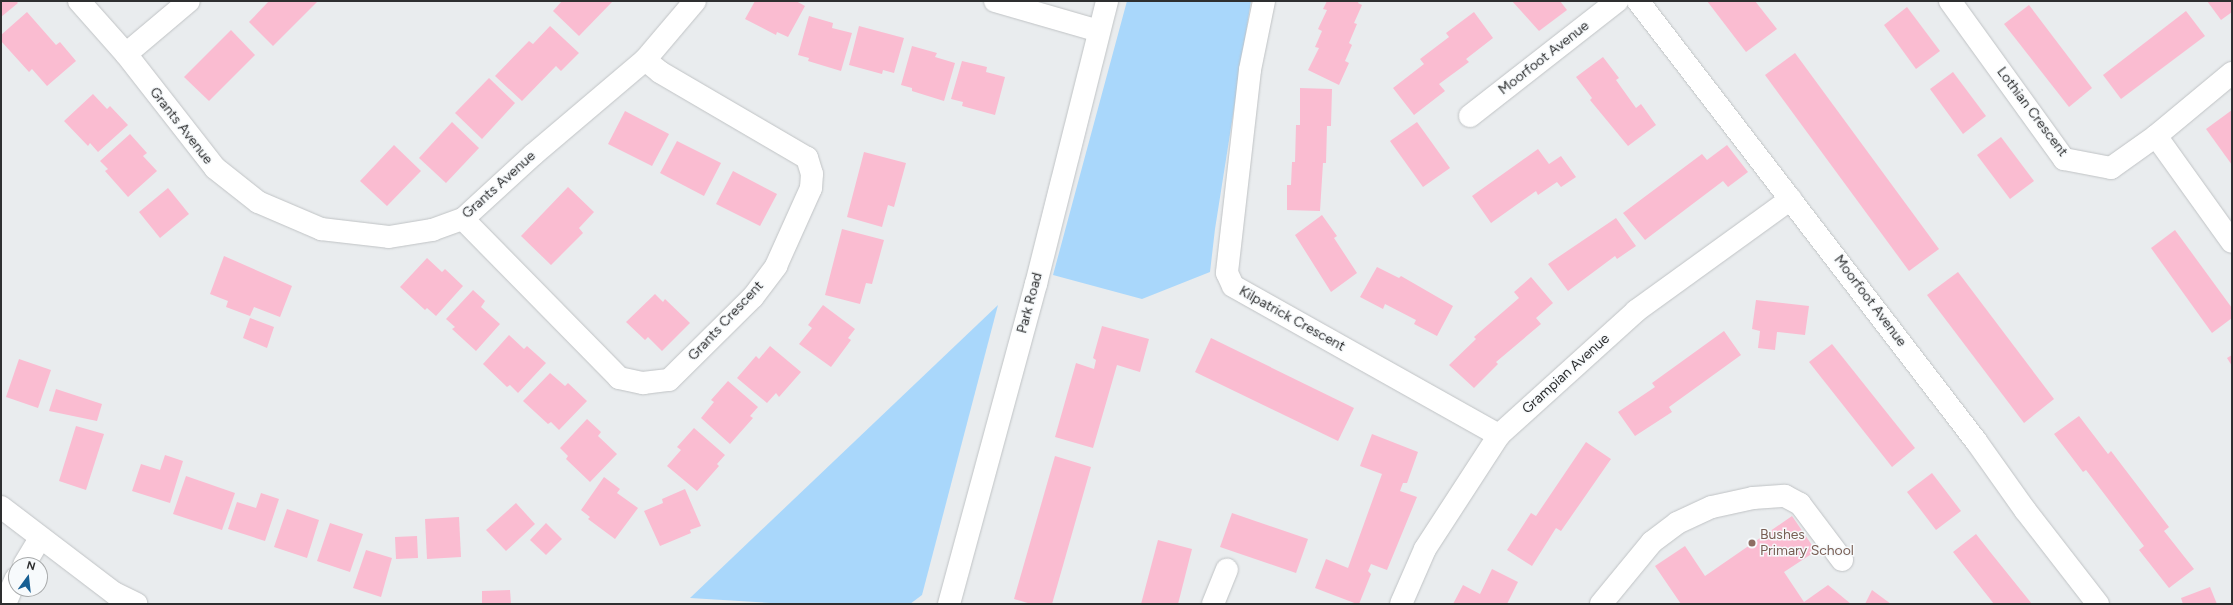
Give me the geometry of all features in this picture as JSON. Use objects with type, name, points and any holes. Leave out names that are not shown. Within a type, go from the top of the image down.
[{"type":"street","name":"Grants Avenue","points":[[79,1],[126,54],[215,168],[258,202],[321,229],[389,237],[432,230],[463,219],[534,154],[645,60],[695,1]]},
{"type":"street","points":[[126,54],[189,1]]},
{"type":"street","points":[[995,1],[1099,31]]},
{"type":"street","name":"Park Road","points":[[949,604],[1036,284],[1107,1]]},
{"type":"street","name":"Kilpatrick Crescent","points":[[1264,1],[1250,70],[1227,273],[1233,286],[1499,435]]},
{"type":"street","name":"Moorfoot Avenue","points":[[1470,116],[1617,1]]},
{"type":"street","name":"Moorfoot Avenue","points":[[1638,1],[1791,199],[2098,604]]},
{"type":"street","name":"Lothian Crescent","points":[[1950,1],[2064,159],[2111,168],[2156,136],[2232,73]]},
{"type":"street","name":"Grants Crescent","points":[[463,219],[619,378],[643,383],[669,380],[753,297],[776,266],[812,188],[812,174],[807,158],[660,72],[645,60]]},
{"type":"street","points":[[2156,136],[2232,242]]},
{"type":"street","name":"Grampian Avenue","points":[[1401,604],[1425,550],[1499,435],[1636,311],[1791,199]]},
{"type":"street","points":[[1601,604],[1652,542],[1677,523],[1712,507],[1753,498],[1785,496],[1800,504],[1842,560]]},
{"type":"street","points":[[1,507],[114,593],[137,604]]},
{"type":"street","points":[[29,557],[40,538]]},
{"type":"street","points":[[1218,603],[1227,570]]},
{"type":"shaded area","points":[[1127,1],[1251,1],[1215,229],[1210,272],[1142,299],[1053,275]]},
{"type":"shaded area","points":[[998,305],[922,595],[910,604],[787,604],[690,598]]},
{"type":"building","points":[[1,1],[16,1],[18,3],[1,17]]},
{"type":"building","points":[[269,1],[318,1],[273,46],[249,22]]},
{"type":"building","points":[[562,1],[613,1],[579,36],[553,11]]},
{"type":"building","points":[[755,1],[796,1],[805,6],[788,37],[777,32],[776,35],[745,19]]},
{"type":"building","points":[[1327,1],[1359,1],[1358,3],[1362,5],[1354,23],[1357,24],[1349,43],[1352,45],[1345,61],[1349,63],[1339,85],[1308,70],[1319,48],[1315,47],[1322,31],[1318,29],[1327,10],[1323,9]]},
{"type":"building","points":[[1512,1],[1560,1],[1567,10],[1539,31]]},
{"type":"building","points":[[1707,1],[1755,1],[1777,29],[1746,52]]},
{"type":"building","points":[[2207,1],[2232,1],[2232,12],[2221,20]]},
{"type":"building","points":[[2029,5],[2092,88],[2069,107],[2004,24]]},
{"type":"building","points":[[1907,7],[1940,51],[1916,69],[1884,25]]},
{"type":"building","points":[[2186,11],[2205,36],[2121,99],[2103,75]]},
{"type":"building","points":[[27,12],[56,45],[60,42],[76,61],[47,86],[32,69],[29,72],[1,41],[1,35]]},
{"type":"building","points":[[1474,12],[1493,38],[1466,59],[1469,62],[1439,84],[1445,91],[1414,115],[1393,88],[1424,64],[1420,59],[1449,37],[1446,33]]},
{"type":"building","points":[[809,16],[833,23],[832,28],[852,33],[841,71],[808,61],[809,58],[798,55]]},
{"type":"building","points":[[550,26],[579,53],[561,71],[556,66],[522,101],[495,76],[529,41],[533,44]]},
{"type":"building","points":[[859,26],[904,38],[894,73],[883,70],[882,74],[849,65]]},
{"type":"building","points":[[231,30],[255,55],[209,101],[184,77]]},
{"type":"building","points":[[912,46],[937,53],[935,57],[955,63],[944,101],[912,91],[912,88],[901,85]]},
{"type":"building","points":[[1795,53],[1939,249],[1909,271],[1765,75]]},
{"type":"building","points":[[1603,57],[1619,78],[1616,80],[1636,108],[1641,104],[1656,125],[1628,146],[1590,100],[1592,98],[1576,77]]},
{"type":"building","points":[[962,61],[987,67],[986,72],[1005,77],[995,115],[962,106],[963,102],[951,99]]},
{"type":"building","points":[[1953,72],[1986,116],[1963,134],[1930,89]]},
{"type":"building","points":[[489,78],[515,103],[482,139],[455,113]]},
{"type":"building","points":[[1300,88],[1332,89],[1331,126],[1327,126],[1326,163],[1323,163],[1320,211],[1287,210],[1287,185],[1291,185],[1292,162],[1295,162],[1296,125],[1300,125]]},
{"type":"building","points":[[93,94],[107,109],[110,106],[128,125],[98,152],[90,143],[88,146],[64,121]]},
{"type":"building","points":[[2232,110],[2232,165],[2206,129]]},
{"type":"building","points":[[625,111],[669,134],[652,166],[608,144]]},
{"type":"building","points":[[452,122],[479,148],[446,183],[419,158]]},
{"type":"building","points":[[1417,122],[1450,168],[1423,187],[1390,141]]},
{"type":"building","points":[[130,134],[147,153],[143,156],[157,171],[128,197],[105,171],[108,169],[100,161]]},
{"type":"building","points":[[2001,137],[2034,181],[2010,199],[1977,155]]},
{"type":"building","points":[[677,141],[721,163],[704,196],[660,173]]},
{"type":"building","points":[[394,145],[421,171],[387,206],[360,181]]},
{"type":"building","points":[[1727,145],[1748,172],[1728,187],[1723,181],[1645,240],[1623,213],[1702,154],[1707,160]]},
{"type":"building","points":[[1538,149],[1549,164],[1561,156],[1576,177],[1561,187],[1557,182],[1538,195],[1536,191],[1491,223],[1472,196]]},
{"type":"building","points":[[864,152],[906,163],[894,207],[888,205],[882,227],[847,217]]},
{"type":"building","points":[[733,171],[777,194],[760,226],[716,204]]},
{"type":"building","points":[[568,187],[594,212],[579,228],[583,233],[551,265],[521,236]]},
{"type":"building","points":[[168,188],[189,214],[160,238],[139,212]]},
{"type":"building","points":[[1322,215],[1337,236],[1334,238],[1357,273],[1331,292],[1295,235]]},
{"type":"building","points":[[1616,218],[1636,246],[1617,259],[1615,256],[1568,291],[1548,264]]},
{"type":"building","points":[[842,229],[884,240],[872,284],[866,283],[860,304],[825,295]]},
{"type":"building","points":[[2175,230],[2232,308],[2232,318],[2212,333],[2151,248]]},
{"type":"building","points":[[224,256],[292,286],[280,317],[254,307],[250,316],[226,307],[228,301],[210,294]]},
{"type":"building","points":[[427,258],[442,272],[445,269],[463,286],[436,316],[427,308],[425,310],[400,287]]},
{"type":"building","points":[[1377,267],[1399,278],[1401,276],[1453,306],[1437,336],[1414,324],[1416,320],[1385,304],[1383,309],[1360,297]]},
{"type":"building","points":[[1958,272],[2054,399],[2024,423],[1927,295]]},
{"type":"building","points":[[1531,277],[1553,303],[1536,318],[1541,324],[1496,362],[1498,364],[1474,388],[1449,365],[1476,339],[1474,337],[1519,298],[1514,292]]},
{"type":"building","points":[[473,290],[485,301],[481,307],[500,324],[476,351],[452,329],[455,327],[446,319]]},
{"type":"building","points":[[655,294],[663,302],[665,299],[690,323],[662,351],[648,337],[645,340],[626,322]]},
{"type":"building","points":[[1756,300],[1809,306],[1805,335],[1777,332],[1775,350],[1758,348],[1760,331],[1752,329]]},
{"type":"building","points":[[823,305],[855,329],[848,338],[851,340],[831,367],[799,344],[812,328],[808,325]]},
{"type":"building","points":[[250,318],[274,327],[267,348],[243,338]]},
{"type":"building","points":[[1102,326],[1149,339],[1140,372],[1117,365],[1093,448],[1055,437],[1076,363],[1094,369],[1096,360],[1093,358]]},
{"type":"building","points":[[1724,331],[1741,355],[1669,407],[1672,412],[1635,436],[1618,412],[1655,387],[1652,383]]},
{"type":"building","points":[[509,335],[524,349],[527,346],[546,363],[518,393],[510,385],[507,387],[483,364]]},
{"type":"building","points":[[1211,338],[1354,408],[1338,441],[1195,372]]},
{"type":"building","points":[[1832,344],[1915,448],[1892,467],[1809,362]]},
{"type":"building","points":[[770,346],[801,372],[779,397],[776,393],[767,403],[737,378],[756,356],[759,359]]},
{"type":"building","points":[[2232,355],[2232,366],[2227,358]]},
{"type":"building","points":[[19,359],[51,370],[38,408],[6,397]]},
{"type":"building","points":[[550,373],[565,386],[568,383],[587,401],[559,430],[551,422],[548,424],[523,401]]},
{"type":"building","points":[[728,381],[758,407],[750,416],[753,418],[730,444],[701,418],[714,402],[711,400]]},
{"type":"building","points":[[56,389],[102,404],[97,421],[49,411]]},
{"type":"building","points":[[2079,416],[2108,454],[2111,451],[2169,527],[2164,531],[2194,569],[2169,588],[2139,550],[2144,546],[2086,470],[2083,472],[2054,434]]},
{"type":"building","points":[[587,419],[601,432],[598,436],[617,454],[590,482],[566,459],[568,456],[560,448]]},
{"type":"building","points":[[76,426],[104,434],[86,490],[59,481]]},
{"type":"building","points":[[694,428],[725,455],[717,464],[719,466],[697,491],[667,466],[681,450],[677,447]]},
{"type":"building","points":[[1372,434],[1418,452],[1407,483],[1403,483],[1400,491],[1417,497],[1387,570],[1371,564],[1368,571],[1371,574],[1359,604],[1357,604],[1315,588],[1326,559],[1348,568],[1382,474],[1360,466]]},
{"type":"building","points":[[1586,442],[1611,459],[1561,531],[1556,528],[1532,566],[1507,550],[1531,513],[1536,516]]},
{"type":"building","points":[[165,455],[183,461],[170,503],[132,491],[141,464],[160,470]]},
{"type":"building","points":[[1055,456],[1091,467],[1052,604],[1031,604],[1014,599]]},
{"type":"building","points":[[1932,473],[1961,511],[1936,530],[1907,492]]},
{"type":"building","points":[[186,476],[235,493],[222,530],[173,514]]},
{"type":"building","points":[[604,477],[620,489],[617,493],[638,508],[615,539],[588,519],[590,517],[581,510]]},
{"type":"building","points":[[685,489],[701,526],[690,530],[691,533],[660,546],[644,511],[663,503],[662,499]]},
{"type":"building","points":[[261,493],[279,499],[265,541],[228,529],[237,502],[256,508]]},
{"type":"building","points":[[516,503],[535,524],[506,551],[486,530]]},
{"type":"building","points":[[287,509],[319,520],[307,558],[274,547]]},
{"type":"building","points":[[1232,513],[1308,539],[1296,573],[1220,547]]},
{"type":"building","points":[[1792,516],[1816,551],[1784,572],[1804,602],[1828,585],[1851,604],[1681,604],[1655,566],[1685,546],[1705,576]]},
{"type":"building","points":[[459,517],[461,557],[427,559],[425,519]]},
{"type":"building","points":[[330,523],[363,534],[350,572],[317,561]]},
{"type":"building","points":[[546,523],[562,539],[546,555],[530,540]]},
{"type":"building","points":[[1976,534],[2032,604],[1994,604],[1953,552]]},
{"type":"building","points":[[417,536],[418,558],[396,559],[395,537]]},
{"type":"building","points":[[1158,540],[1192,549],[1178,604],[1141,604]]},
{"type":"building","points":[[366,550],[392,558],[381,597],[353,588]]},
{"type":"building","points":[[1492,569],[1518,582],[1507,604],[1453,604],[1463,585],[1480,594]]},
{"type":"building","points":[[2210,587],[2217,604],[2183,604],[2181,598]]},
{"type":"building","points":[[510,590],[511,604],[482,604],[482,591]]},
{"type":"building","points":[[1872,590],[1891,604],[1865,604]]},
{"type":"place","name":"Bushes Primary School","points":[[1752,543]]}]
